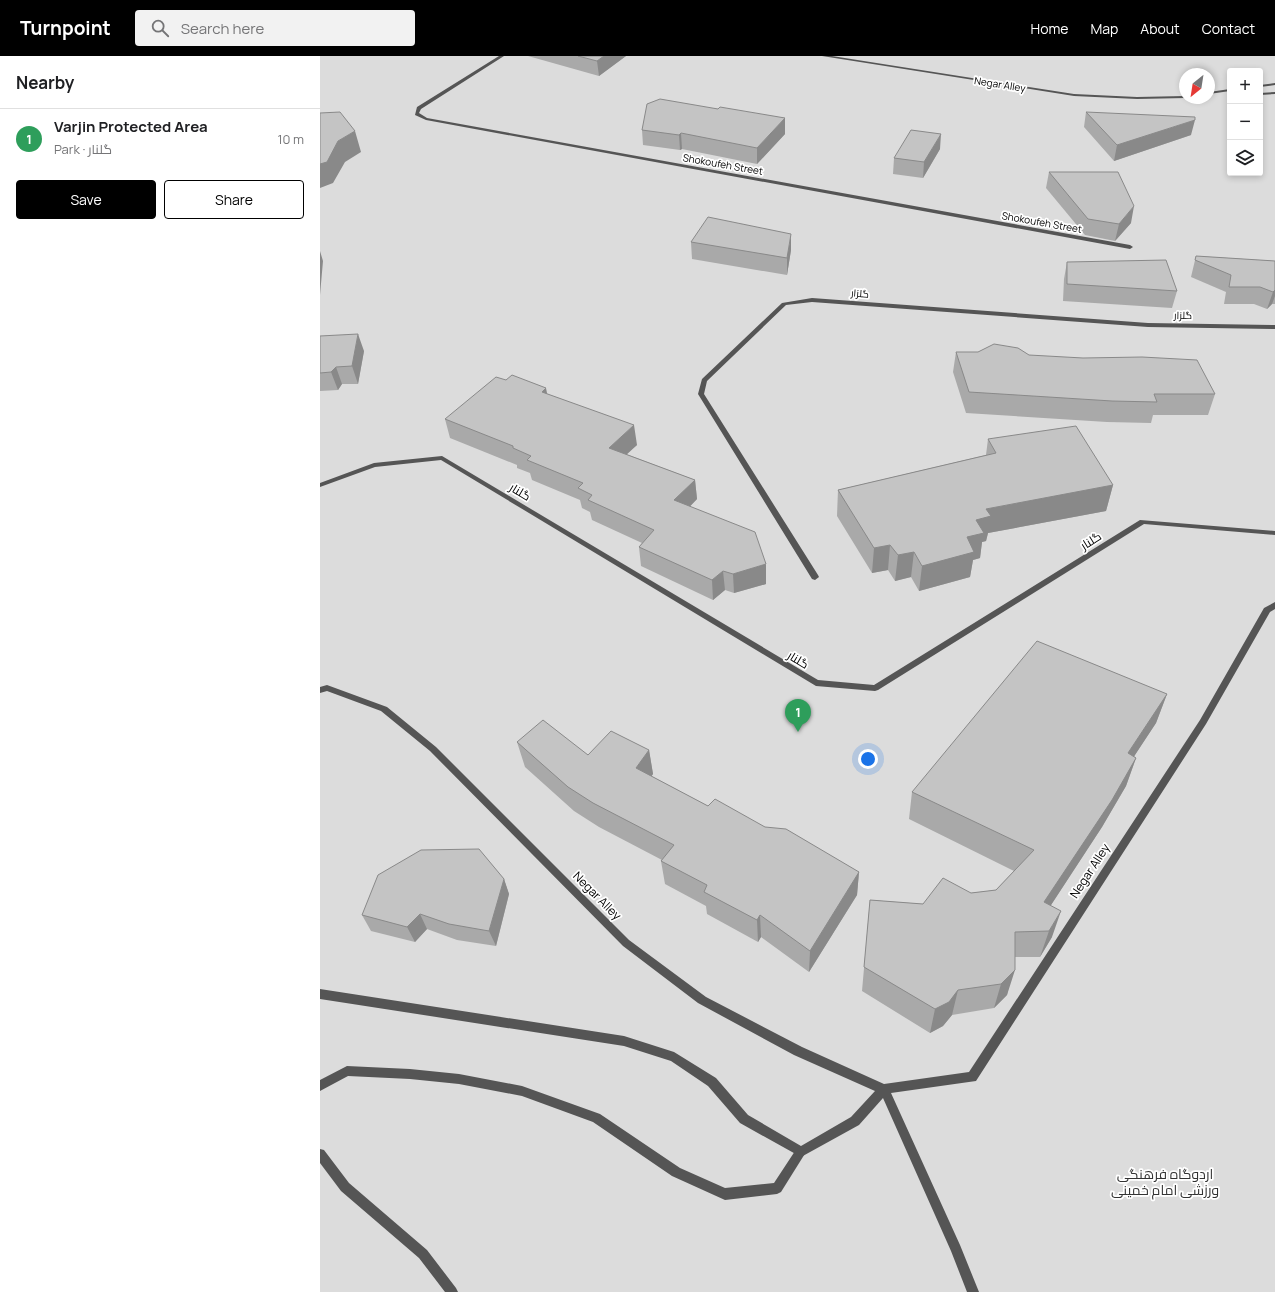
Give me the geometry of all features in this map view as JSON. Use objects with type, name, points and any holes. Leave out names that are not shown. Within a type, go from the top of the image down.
[{"type":"street","name":"Shokoufeh Street","points":[[502,56],[419,108],[417,114],[426,119],[1130,247]]},
{"type":"street","name":"Negar Alley","points":[[824,56],[1074,95],[1137,98],[1179,98]]},
{"type":"street","points":[[1263,86],[1275,84]]},
{"type":"street","points":[[1215,94],[1227,91]]},
{"type":"street","points":[[1263,94],[1275,93]]},
{"type":"street","points":[[1215,95],[1227,95]]},
{"type":"street","name":"گلزار","points":[[815,577],[701,394],[704,380],[784,304],[812,300],[1148,325],[1275,327]]},
{"type":"street","name":"گلنار","points":[[320,485],[374,465],[442,458],[816,683],[875,688],[1143,522],[1275,533]]},
{"type":"street","name":"Negar Alley","points":[[320,690],[327,688],[384,709],[433,749],[626,943],[702,1000],[798,1050],[884,1089],[972,1077],[1203,722],[1266,610],[1275,604]]},
{"type":"street","points":[[320,994],[624,1041],[653,1050],[674,1057],[712,1082],[744,1119],[801,1152]]},
{"type":"street","points":[[320,1086],[347,1071],[410,1074],[459,1079],[522,1091],[596,1118],[676,1172],[726,1194],[777,1188],[801,1152],[855,1121],[884,1089],[956,1249],[973,1292]]},
{"type":"street","points":[[320,1154],[345,1187],[423,1254],[452,1292]]},
{"type":"green space","name":"اردوگاه فرهنگی ورزشی امام خمینی","points":[[320,56],[1275,56],[1275,1292],[320,1292]]},
{"type":"building","points":[[578,56],[604,56],[597,61]]},
{"type":"building","points":[[660,99],[785,118],[757,148],[681,133],[679,135],[642,130],[647,104]]},
{"type":"building","points":[[340,112],[355,131],[338,141],[327,162],[320,164],[320,113]]},
{"type":"building","points":[[1086,112],[1195,117],[1195,120],[1117,145]]},
{"type":"building","points":[[911,130],[941,134],[924,162],[894,158]]},
{"type":"building","points":[[1049,172],[1118,172],[1134,206],[1119,224],[1088,219]]},
{"type":"building","points":[[708,217],[791,234],[787,258],[691,242]]},
{"type":"building","points":[[1196,256],[1275,261],[1275,290],[1273,292],[1260,287],[1229,287],[1231,275],[1195,260]]},
{"type":"building","points":[[1166,260],[1177,291],[1067,284],[1067,262]]},
{"type":"building","points":[[358,334],[352,366],[336,367],[331,372],[320,373],[320,336]]},
{"type":"building","points":[[994,344],[1018,348],[1029,355],[1083,358],[1142,357],[1197,360],[1215,394],[1154,394],[1157,402],[1112,401],[969,392],[956,352],[978,352]]},
{"type":"building","points":[[512,375],[546,388],[542,392],[634,425],[609,448],[695,480],[674,500],[755,532],[766,564],[733,574],[723,571],[712,580],[639,547],[654,530],[588,500],[592,495],[578,488],[583,483],[527,460],[531,456],[513,448],[513,446],[445,419],[496,377],[506,380]]},
{"type":"building","points":[[1076,426],[1113,485],[986,509],[991,516],[976,520],[984,533],[967,537],[974,552],[922,566],[914,552],[898,555],[890,545],[874,548],[838,490],[996,453],[988,439]]},
{"type":"building","points":[[1037,641],[1167,694],[1128,753],[1136,758],[1112,800],[1044,902],[1061,911],[1049,931],[1015,932],[1015,970],[1001,984],[958,990],[949,1002],[935,1009],[864,967],[870,900],[923,904],[943,878],[971,893],[996,890],[1034,850],[912,792]]},
{"type":"building","points":[[543,720],[588,755],[611,731],[649,750],[636,768],[708,806],[715,799],[765,827],[786,829],[859,872],[810,951],[760,915],[757,920],[704,892],[707,885],[661,861],[674,845],[593,803],[568,787],[517,742]]},
{"type":"building","points":[[479,849],[504,879],[489,931],[449,924],[420,914],[407,927],[362,915],[378,875],[421,850]]},
{"type":"place","name":"Varjin Protected Area","points":[[798,732]]}]
